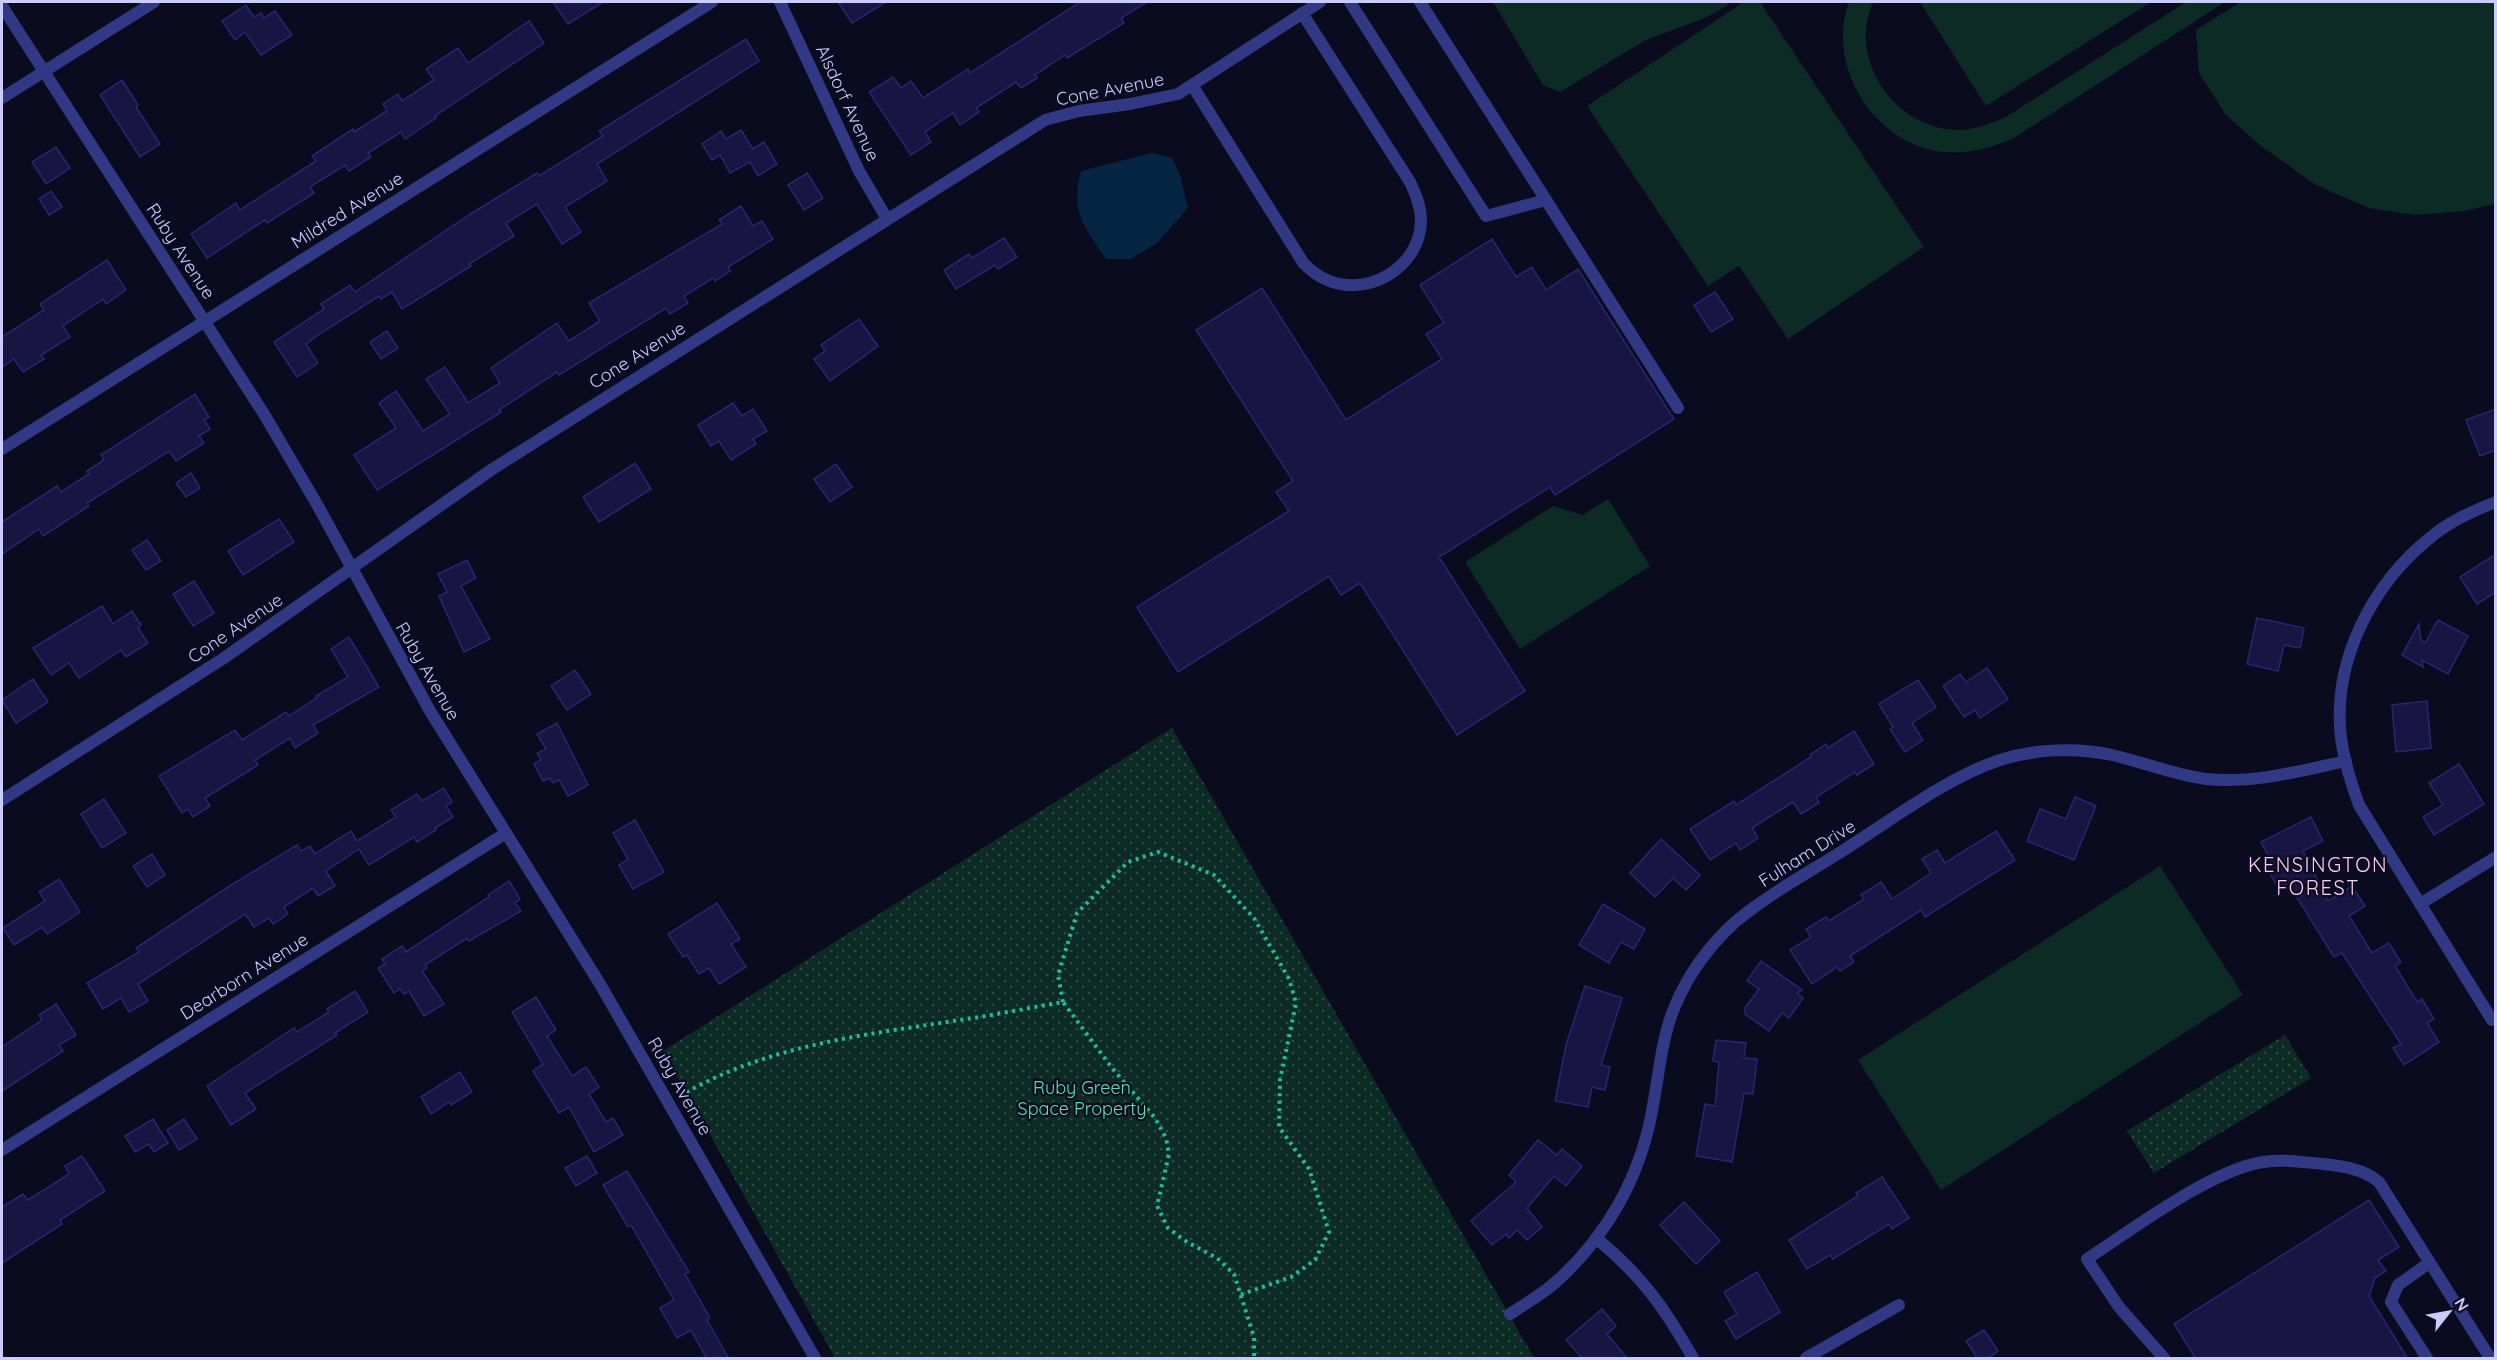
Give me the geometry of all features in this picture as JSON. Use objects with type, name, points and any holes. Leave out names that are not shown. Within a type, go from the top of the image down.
[{"type":"street","points":[[2,98],[154,2]]},
{"type":"street","name":"Mildred Avenue","points":[[2,449],[712,2]]},
{"type":"street","name":"Alsdorf Avenue","points":[[780,2],[860,171],[887,219]]},
{"type":"street","name":"Cone Avenue","points":[[2,800],[187,682],[352,570],[491,470],[1045,120],[1078,111],[1170,97],[1192,86],[1320,2]]},
{"type":"street","points":[[1350,2],[1486,216],[1546,200]]},
{"type":"street","points":[[1420,2],[1678,408]]},
{"type":"street","name":"Ruby Avenue","points":[[2,6],[306,485],[430,711],[600,984],[815,1359]]},
{"type":"street","points":[[1192,86],[1304,264],[1323,278],[1345,285],[1368,285],[1390,276],[1406,262],[1417,243],[1421,222],[1419,201],[1410,182],[1302,13]]},
{"type":"street","points":[[2492,1020],[2359,805],[2341,738],[2342,688],[2357,634],[2376,598],[2398,567],[2432,535],[2451,523],[2496,502]]},
{"type":"street","name":"Fulham Drive","points":[[1510,1314],[1557,1281],[1596,1238],[1623,1198],[1640,1157],[1649,1125],[1666,1032],[1681,992],[1699,962],[1716,942],[1757,905],[1956,780],[1999,760],[2043,751],[2096,753],[2205,779],[2231,780],[2276,776],[2346,761]]},
{"type":"street","name":"Dearborn Avenue","points":[[2,1150],[506,833]]},
{"type":"street","points":[[2420,904],[2496,856]]},
{"type":"street","points":[[2164,1359],[2119,1307],[2087,1259],[2180,1199],[2236,1169],[2262,1162],[2284,1160],[2330,1165],[2371,1176],[2379,1182],[2490,1359]]},
{"type":"street","points":[[1596,1238],[1656,1297],[1693,1359]]},
{"type":"street","points":[[2427,1359],[2391,1302],[2398,1285],[2429,1263]]},
{"type":"street","points":[[1806,1359],[1899,1305]]},
{"type":"path","points":[[1240,1295],[1291,1277],[1315,1260],[1329,1232],[1309,1169],[1280,1127],[1280,1080],[1296,1003],[1289,979],[1254,918],[1214,876],[1158,852],[1128,862],[1077,913],[1058,975],[1063,1002],[1112,1068],[1155,1118],[1166,1138],[1169,1154],[1157,1206],[1168,1228],[1187,1242],[1216,1258],[1234,1274],[1240,1295],[1254,1337],[1254,1359]]},
{"type":"path","points":[[669,1102],[720,1076],[759,1060],[802,1047],[857,1035],[1063,1002]]},
{"type":"green space","points":[[1493,2],[1727,2],[1729,4],[1707,17],[1644,41],[1560,92],[1543,85]]},
{"type":"green space","points":[[1744,2],[1760,2],[1924,247],[1788,339],[1739,266],[1708,286],[1587,106]]},
{"type":"green space","points":[[1849,2],[1873,2],[1867,24],[1866,46],[1872,67],[1882,87],[1896,104],[1914,117],[1935,126],[1957,130],[1982,126],[2006,117],[2186,2],[2225,2],[2012,139],[1982,149],[1941,152],[1908,142],[1889,129],[1858,93],[1849,71],[1844,48],[1844,25]]},
{"type":"green space","points":[[1920,2],[2151,2],[1986,106]]},
{"type":"green space","points":[[2241,2],[2495,2],[2495,204],[2464,211],[2415,215],[2369,208],[2316,185],[2261,146],[2226,115],[2199,73],[2196,30]]},
{"type":"green space","points":[[1608,499],[1650,566],[1520,649],[1465,562],[1553,506],[1583,515]]},
{"type":"green space","name":"Ruby Green Space Property","points":[[1172,728],[1534,1358],[835,1358],[663,1051]]},
{"type":"green space","points":[[2160,866],[2243,995],[1941,1190],[1858,1060]]},
{"type":"green space","points":[[2285,1035],[2311,1078],[2154,1173],[2127,1131]]},
{"type":"water","points":[[1152,153],[1172,158],[1180,175],[1188,208],[1158,242],[1131,259],[1106,259],[1081,218],[1078,208],[1077,197],[1081,171]]},
{"type":"building","points":[[553,2],[603,2],[568,24]]},
{"type":"building","points":[[838,2],[886,2],[852,23]]},
{"type":"building","points":[[1080,2],[1147,2],[1121,18],[1124,23],[1067,58],[1065,55],[1035,75],[1037,78],[1021,88],[1016,82],[976,108],[979,112],[960,125],[953,113],[925,132],[931,142],[911,155],[869,92],[893,77],[901,88],[911,81],[923,98],[968,69],[970,73]]},
{"type":"building","points":[[246,5],[254,17],[261,13],[264,18],[275,11],[292,35],[261,55],[245,32],[235,40],[222,21]]},
{"type":"building","points":[[529,21],[544,43],[435,116],[436,118],[405,139],[401,132],[368,153],[371,157],[349,171],[345,165],[310,187],[314,193],[267,223],[265,220],[207,258],[191,234],[236,203],[240,210],[316,161],[312,156],[353,129],[354,132],[387,111],[383,104],[398,94],[402,101],[434,80],[426,69],[458,48],[468,63]]},
{"type":"building","points":[[746,39],[759,61],[597,164],[607,181],[565,207],[581,232],[562,244],[537,204],[506,223],[514,236],[402,309],[392,292],[381,299],[379,296],[321,333],[306,344],[318,363],[297,377],[274,342],[324,309],[321,304],[350,285],[355,292],[469,215],[537,173],[539,176],[603,136],[599,131]]},
{"type":"building","points":[[122,80],[160,144],[140,157],[100,95]]},
{"type":"building","points":[[741,130],[753,149],[764,142],[777,164],[758,176],[750,162],[730,173],[720,155],[712,160],[702,144],[721,131],[726,139]]},
{"type":"building","points":[[56,147],[70,168],[46,184],[32,162]]},
{"type":"building","points":[[807,173],[823,198],[804,210],[788,185]]},
{"type":"building","points":[[51,191],[62,207],[49,215],[39,199]]},
{"type":"building","points":[[741,206],[753,226],[762,221],[773,239],[728,267],[730,271],[715,281],[713,278],[684,296],[688,303],[670,314],[666,308],[559,375],[557,372],[499,410],[501,412],[377,490],[354,455],[396,428],[379,403],[396,391],[423,431],[450,414],[426,379],[445,367],[468,403],[500,383],[491,368],[557,323],[569,341],[600,321],[589,303],[722,224],[719,220]]},
{"type":"building","points":[[1004,238],[1017,257],[998,269],[995,265],[956,289],[944,270],[969,254],[972,258]]},
{"type":"building","points":[[1492,239],[1516,277],[1532,267],[1546,290],[1578,269],[1674,419],[1555,495],[1550,487],[1439,557],[1525,691],[1457,735],[1360,583],[1341,595],[1329,576],[1178,672],[1137,607],[1289,511],[1276,492],[1293,481],[1196,330],[1262,288],[1346,420],[1442,359],[1426,334],[1444,323],[1420,285]]},
{"type":"building","points":[[107,260],[126,290],[106,304],[103,299],[63,326],[70,337],[41,355],[44,359],[23,372],[14,359],[2,367],[2,337],[44,310],[40,304]]},
{"type":"building","points":[[1715,292],[1733,319],[1711,332],[1694,305]]},
{"type":"building","points":[[859,319],[878,346],[830,381],[814,359],[825,351],[821,345]]},
{"type":"building","points":[[387,331],[398,348],[381,359],[370,342]]},
{"type":"building","points":[[195,394],[209,417],[204,420],[210,429],[199,436],[204,443],[176,461],[169,451],[87,503],[89,506],[43,536],[39,529],[2,554],[2,522],[57,486],[61,492],[89,474],[87,471],[104,460],[101,455]]},
{"type":"building","points":[[733,403],[742,416],[753,409],[767,431],[753,439],[756,444],[731,460],[719,441],[711,446],[698,425]]},
{"type":"building","points":[[2496,409],[2496,450],[2480,456],[2466,420]]},
{"type":"building","points":[[635,463],[651,489],[599,522],[583,497]]},
{"type":"building","points":[[836,464],[852,487],[830,502],[814,479]]},
{"type":"building","points":[[191,473],[200,488],[186,497],[176,483]]},
{"type":"building","points":[[279,519],[294,542],[243,575],[228,551]]},
{"type":"building","points":[[147,540],[161,561],[146,570],[132,550]]},
{"type":"building","points":[[2496,554],[2496,592],[2477,604],[2460,577]]},
{"type":"building","points":[[467,560],[476,578],[461,586],[490,639],[464,652],[439,596],[447,592],[438,574]]},
{"type":"building","points":[[194,581],[214,613],[193,626],[173,594]]},
{"type":"building","points":[[102,606],[113,624],[132,611],[141,625],[138,628],[148,643],[126,657],[121,650],[79,678],[69,663],[51,675],[33,648]]},
{"type":"building","points":[[2257,618],[2304,628],[2300,648],[2284,645],[2278,671],[2247,664]]},
{"type":"building","points":[[2438,620],[2468,636],[2448,674],[2422,660],[2423,667],[2402,655],[2419,624],[2421,640],[2425,643]]},
{"type":"building","points":[[349,637],[379,687],[313,725],[318,733],[295,748],[290,738],[255,760],[258,765],[205,798],[210,806],[193,817],[188,809],[182,813],[159,776],[235,730],[242,740],[286,712],[289,716],[348,677],[331,649]]},
{"type":"building","points":[[1987,668],[2008,699],[1980,718],[1975,710],[1964,717],[1943,686],[1960,674],[1966,682]]},
{"type":"building","points":[[575,670],[591,694],[567,710],[551,686]]},
{"type":"building","points":[[33,679],[48,702],[16,723],[2,700]]},
{"type":"building","points":[[1918,680],[1936,707],[1912,723],[1923,740],[1905,752],[1890,729],[1893,727],[1879,704]]},
{"type":"building","points":[[2427,701],[2431,748],[2396,752],[2392,705]]},
{"type":"building","points":[[557,723],[588,785],[568,796],[559,780],[553,783],[550,778],[543,781],[534,764],[541,760],[537,753],[546,749],[537,734]]},
{"type":"building","points":[[1854,731],[1874,764],[1857,775],[1855,772],[1816,797],[1819,803],[1801,814],[1793,802],[1752,828],[1758,838],[1740,850],[1736,843],[1710,860],[1690,829],[1734,801],[1736,805],[1811,757],[1810,755],[1826,744],[1828,748]]},
{"type":"building","points":[[2459,764],[2484,804],[2434,835],[2423,817],[2443,805],[2429,783]]},
{"type":"building","points":[[444,788],[452,802],[446,806],[453,817],[435,828],[436,830],[417,842],[414,837],[369,865],[359,849],[326,871],[335,886],[318,896],[313,888],[284,907],[288,914],[273,924],[269,918],[254,927],[245,914],[138,984],[148,1001],[129,1012],[121,998],[103,1009],[87,983],[139,952],[136,948],[228,887],[297,845],[301,851],[310,846],[315,854],[351,831],[357,841],[396,817],[391,810],[417,794],[422,801]]},
{"type":"building","points":[[2075,797],[2096,806],[2074,860],[2027,841],[2040,809],[2066,819]]},
{"type":"building","points":[[104,799],[126,833],[102,848],[81,814]]},
{"type":"building","points":[[2311,817],[2323,841],[2303,851],[2328,901],[2352,886],[2365,906],[2349,916],[2372,953],[2389,943],[2401,962],[2395,966],[2417,1002],[2422,999],[2434,1019],[2427,1023],[2439,1042],[2404,1065],[2393,1048],[2401,1044],[2342,953],[2334,957],[2293,891],[2289,892],[2285,884],[2278,888],[2266,866],[2272,863],[2261,842]]},
{"type":"building","points":[[635,820],[664,872],[633,889],[619,865],[628,859],[613,833]]},
{"type":"building","points":[[1996,831],[2015,860],[1925,917],[1921,910],[1850,956],[1854,962],[1840,971],[1837,967],[1812,984],[1790,950],[1811,937],[1806,929],[1826,917],[1829,921],[1864,899],[1861,895],[1881,882],[1892,899],[1931,873],[1922,859],[1937,850],[1945,863]]},
{"type":"building","points":[[1661,839],[1700,875],[1686,890],[1673,878],[1655,897],[1630,873]]},
{"type":"building","points":[[152,854],[165,875],[147,887],[133,866]]},
{"type":"building","points":[[59,879],[80,912],[47,934],[42,927],[14,945],[3,928],[45,901],[39,892]]},
{"type":"building","points":[[509,881],[520,899],[515,903],[521,911],[469,941],[467,938],[425,965],[427,968],[422,971],[444,1004],[424,1016],[409,991],[404,994],[400,989],[394,993],[378,968],[385,964],[382,959],[402,946],[406,952],[489,897],[488,895]]},
{"type":"building","points":[[717,903],[740,939],[731,944],[746,967],[719,984],[709,968],[699,974],[687,955],[683,957],[668,934]]},
{"type":"building","points":[[1603,904],[1645,929],[1634,949],[1621,942],[1609,963],[1579,945]]},
{"type":"building","points":[[1761,961],[1802,990],[1797,993],[1803,998],[1789,1018],[1782,1013],[1769,1031],[1745,1014],[1745,1008],[1759,989],[1747,981]]},
{"type":"building","points":[[1585,986],[1622,998],[1601,1065],[1610,1067],[1605,1090],[1592,1087],[1588,1107],[1555,1101],[1566,1045]]},
{"type":"building","points":[[355,991],[368,1012],[335,1033],[337,1035],[245,1093],[256,1109],[231,1125],[207,1086],[294,1028],[297,1032],[329,1012],[327,1009]]},
{"type":"building","points":[[536,997],[556,1030],[547,1036],[572,1076],[586,1067],[599,1087],[589,1094],[606,1122],[613,1118],[623,1135],[594,1152],[569,1107],[559,1113],[533,1071],[543,1064],[512,1012]]},
{"type":"building","points":[[56,1004],[76,1035],[59,1045],[63,1051],[2,1091],[2,1047],[42,1020],[39,1015]]},
{"type":"building","points":[[1716,1040],[1746,1043],[1744,1058],[1757,1059],[1753,1094],[1744,1093],[1732,1162],[1696,1156],[1705,1104],[1715,1106],[1719,1062],[1713,1061]]},
{"type":"building","points":[[460,1072],[472,1092],[451,1105],[449,1102],[431,1114],[421,1097]]},
{"type":"building","points":[[153,1119],[168,1143],[154,1152],[149,1144],[135,1152],[125,1136]]},
{"type":"building","points":[[184,1119],[197,1139],[179,1150],[167,1130]]},
{"type":"building","points":[[1538,1140],[1557,1155],[1562,1149],[1582,1166],[1566,1186],[1554,1176],[1527,1208],[1542,1227],[1527,1240],[1517,1230],[1509,1238],[1506,1234],[1492,1245],[1471,1221],[1516,1182],[1509,1175]]},
{"type":"building","points":[[82,1156],[105,1191],[60,1220],[62,1224],[2,1263],[2,1207],[23,1194],[27,1200],[33,1197],[69,1174],[65,1166]]},
{"type":"building","points":[[587,1156],[597,1173],[576,1186],[565,1168]]},
{"type":"building","points":[[627,1171],[689,1272],[685,1274],[710,1318],[707,1320],[729,1359],[707,1359],[691,1330],[677,1338],[660,1308],[674,1300],[631,1225],[628,1227],[603,1185]]},
{"type":"building","points":[[1882,1177],[1909,1218],[1892,1229],[1889,1224],[1833,1259],[1830,1255],[1807,1269],[1789,1240],[1858,1196],[1856,1193]]},
{"type":"building","points":[[2369,1200],[2399,1247],[2378,1260],[2386,1271],[2375,1278],[2369,1296],[2408,1359],[2196,1359],[2174,1324]]},
{"type":"building","points":[[1684,1202],[1720,1241],[1696,1264],[1660,1225]]},
{"type":"building","points":[[1757,1272],[1780,1312],[1736,1339],[1725,1321],[1737,1314],[1724,1292]]},
{"type":"building","points":[[1602,1309],[1616,1326],[1607,1334],[1628,1359],[1583,1359],[1566,1340]]},
{"type":"building","points":[[1984,1330],[1998,1351],[1987,1359],[1978,1359],[1966,1341]]},
{"type":"district","name":"KENSINGTON FOREST","points":[[2318,876]]}]
